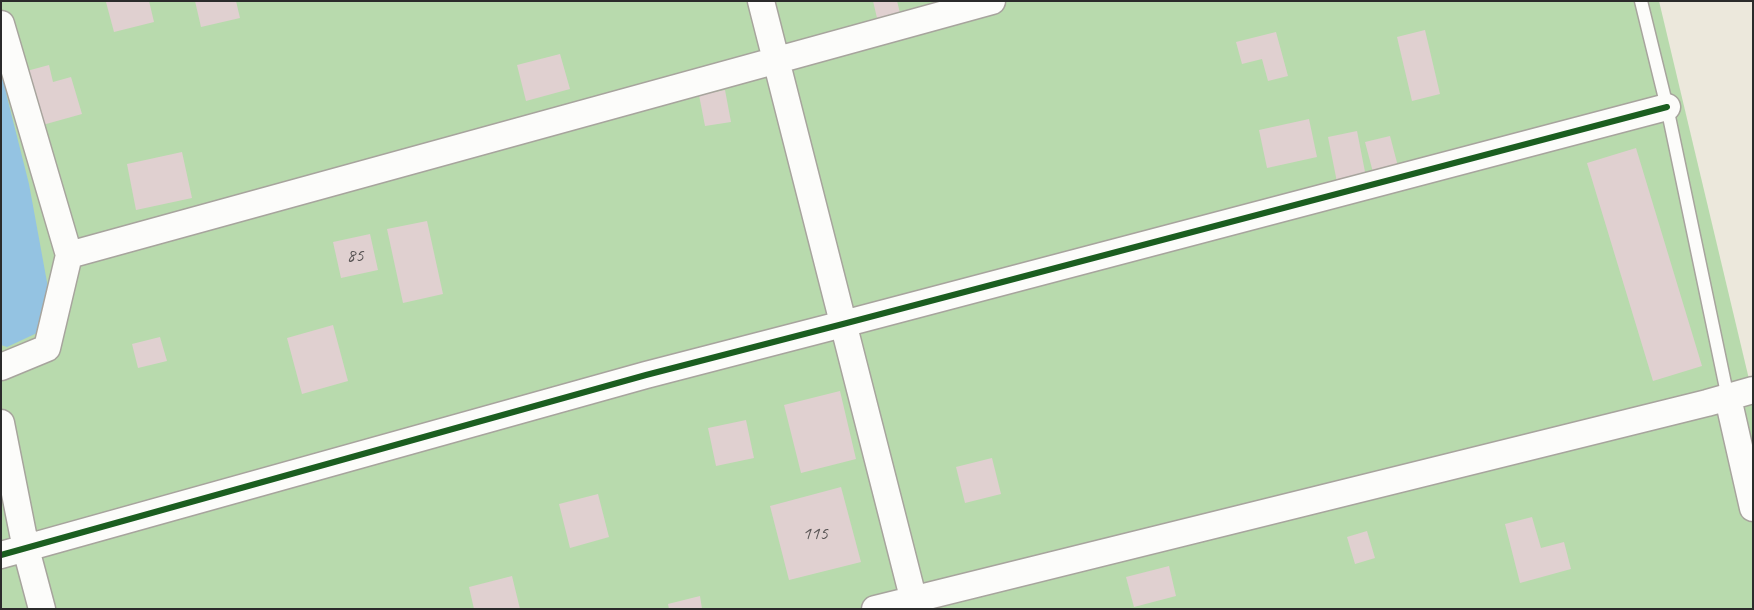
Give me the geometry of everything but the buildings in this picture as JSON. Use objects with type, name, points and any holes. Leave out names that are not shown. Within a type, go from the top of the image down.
[{"type":"street","points":[[761,1],[914,604]]},
{"type":"street","points":[[69,255],[992,1]]},
{"type":"street","points":[[1,24],[69,255],[46,348],[1,367]]},
{"type":"street","points":[[13,552],[646,375],[1667,107]]},
{"type":"street","points":[[875,609],[914,604],[1728,398],[1753,390]]},
{"type":"street","points":[[1728,398],[1753,508]]},
{"type":"street","points":[[1,423],[13,552],[42,609]]},
{"type":"lane","points":[[1641,1],[1667,107],[1728,398]]},
{"type":"green space","points":[[1,1],[1659,1],[1753,396],[1753,609],[1,609]]},
{"type":"water","points":[[1,62],[7,97],[29,184],[49,293],[37,333],[7,347],[1,345]]},
{"type":"cycle path","points":[[1,555],[646,375],[1667,107]]}]
